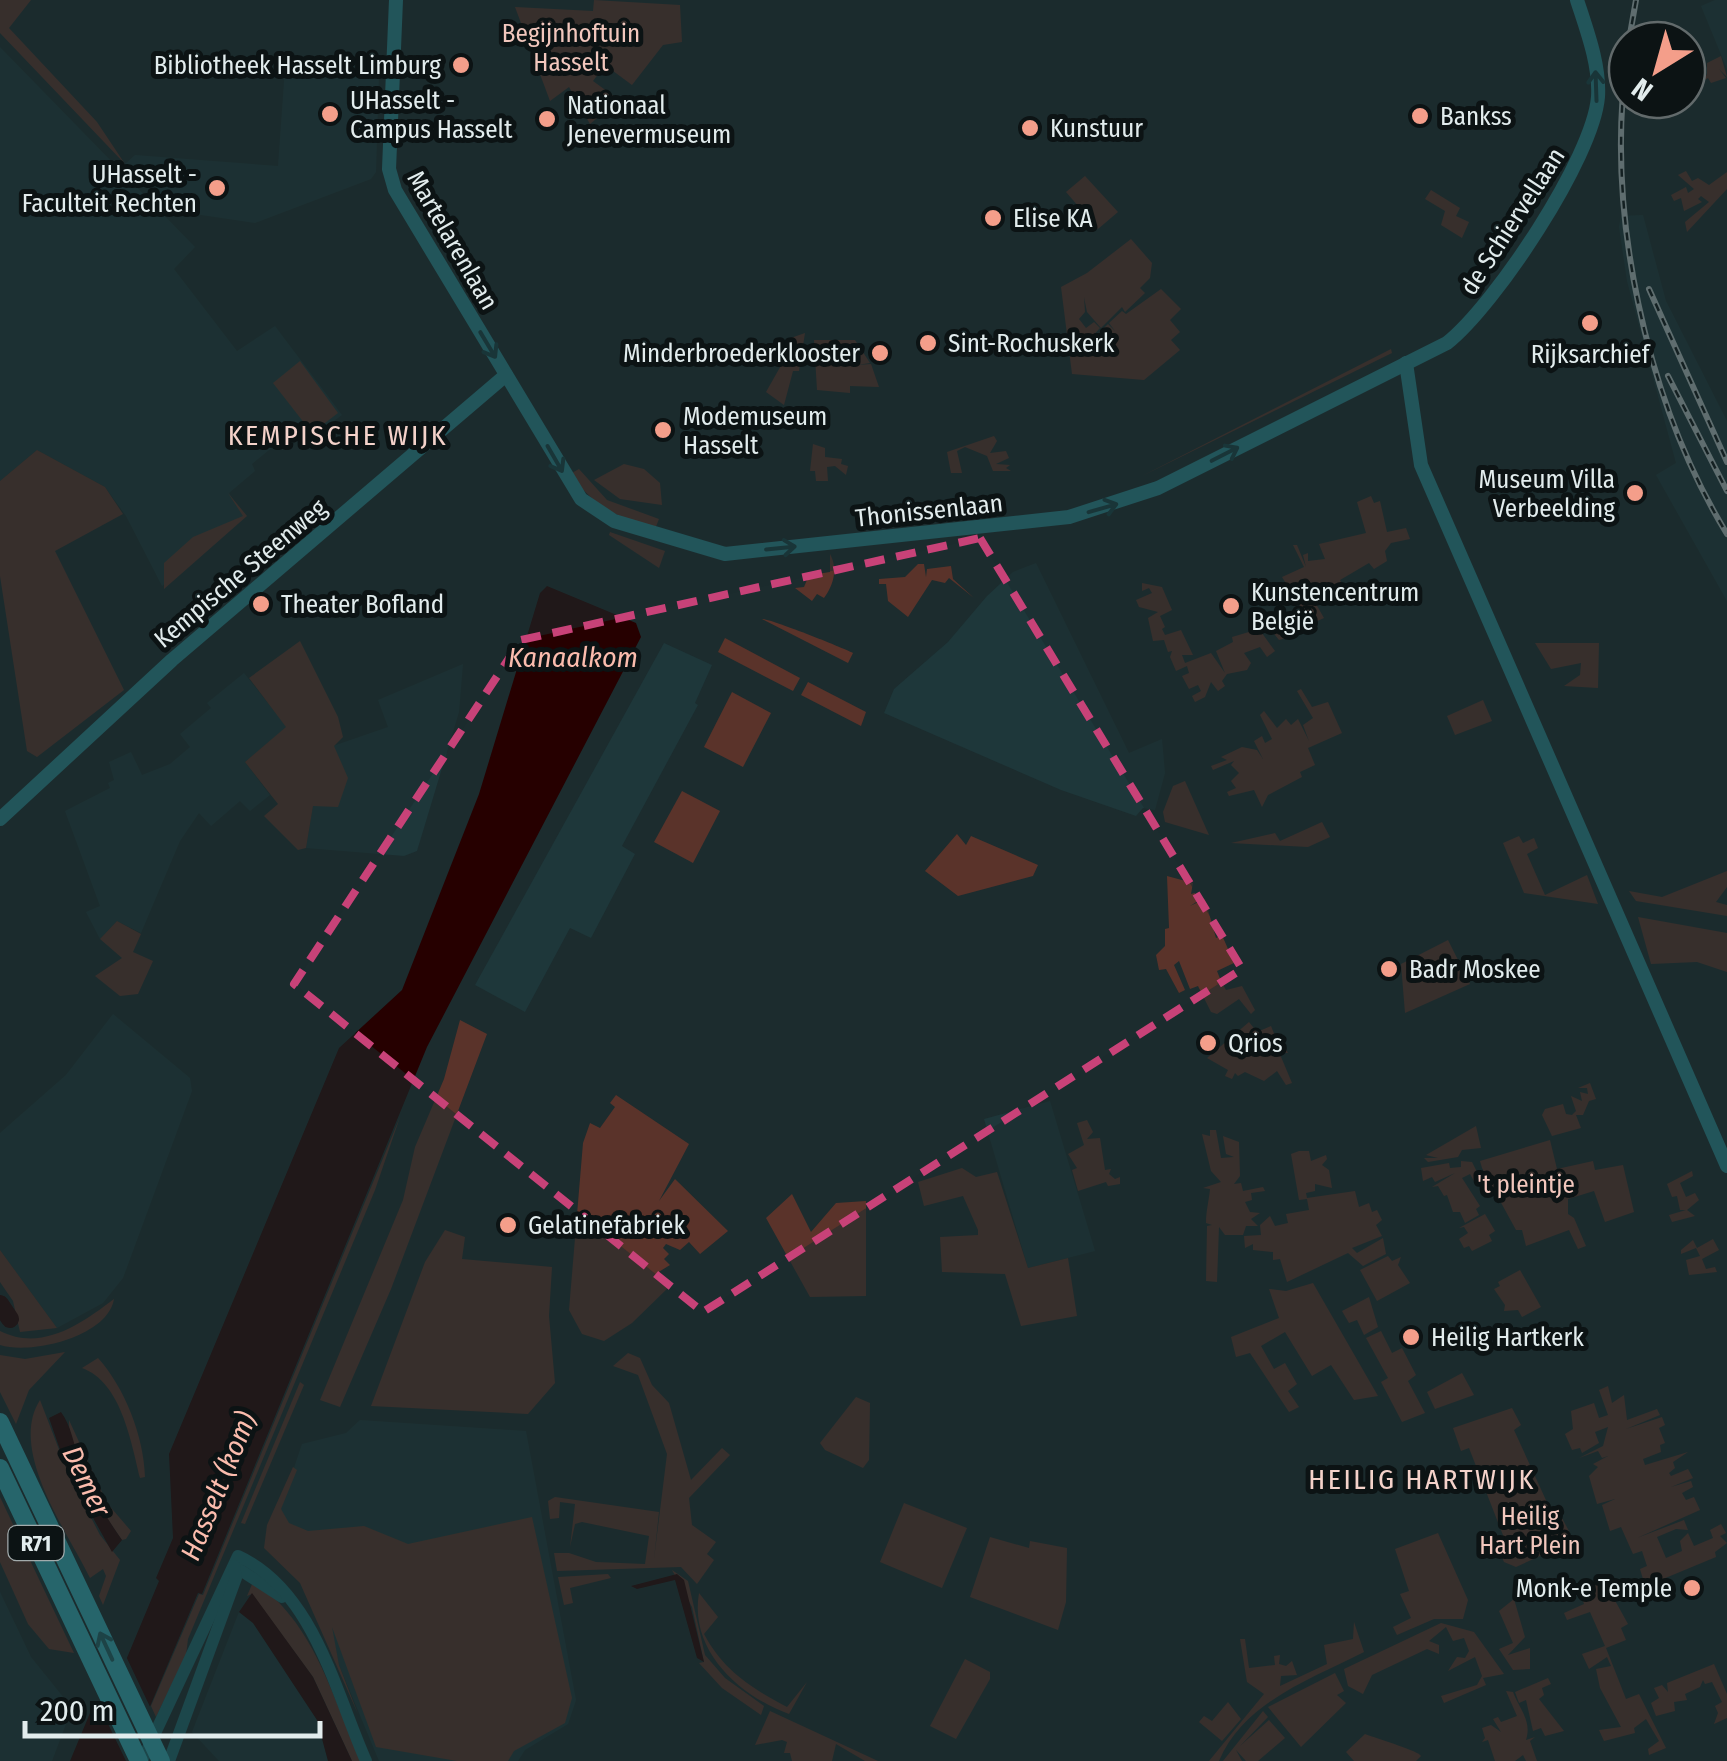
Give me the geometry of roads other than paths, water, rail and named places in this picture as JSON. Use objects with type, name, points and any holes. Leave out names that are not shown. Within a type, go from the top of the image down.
[{"type":"highway","name":"R71","points":[[0,1422],[161,1761]]},
{"type":"highway","name":"R71","points":[[0,1468],[140,1761]]},
{"type":"main road","name":"Martelarenlaan","points":[[396,0],[391,180],[506,375]]},
{"type":"main road","name":"de Schiervellaan","points":[[1406,363],[1447,344],[1478,316],[1584,150],[1598,93],[1594,56],[1578,3]]},
{"type":"main road","name":"Thonissenlaan","points":[[506,375],[569,482],[588,506],[614,521],[725,554],[1094,511],[1158,488],[1406,363]]},
{"type":"main road","points":[[1406,363],[1422,465],[1727,1166]]},
{"type":"main road","name":"Kempische Steenweg","points":[[2,814],[160,670],[506,375]]},
{"type":"street","points":[[236,1561],[272,1588],[309,1630],[366,1761]]},
{"type":"street","points":[[140,1761],[236,1561]]},
{"type":"street","points":[[169,1761],[236,1578],[236,1561]]},
{"type":"water","points":[[547,586],[636,623],[641,637],[427,1047],[202,1594],[198,1593],[127,1761],[70,1761],[90,1713],[111,1696],[173,1538],[169,1454],[339,1048],[402,990],[479,794],[540,593]]},
{"type":"water","points":[[61,1412],[89,1483],[122,1540],[112,1552],[68,1473],[49,1418]]},
{"type":"water","points":[[677,1574],[684,1580],[704,1662],[697,1658],[675,1580],[637,1589],[631,1586]]},
{"type":"water","points":[[252,1593],[313,1677],[352,1761],[328,1761],[317,1720],[253,1623],[239,1612]]},
{"type":"waterway","name":"Demer","points":[[0,1304],[10,1319]]},
{"type":"railway","points":[[1632,20],[1636,0]]},
{"type":"railway","points":[[1622,120],[1622,178],[1638,304],[1674,425],[1727,534]]},
{"type":"railway","points":[[1649,289],[1727,462]]},
{"type":"railway","points":[[1668,376],[1727,491]]},
{"type":"place","name":"Bibliotheek Hasselt Limburg","points":[[461,65]]},
{"type":"place","name":"UHasselt - Campus Hasselt","points":[[330,114]]},
{"type":"place","name":"Bankss","points":[[1420,116]]},
{"type":"place","name":"Nationaal Jenevermuseum","points":[[547,119]]},
{"type":"place","name":"Kunstuur","points":[[1030,128]]},
{"type":"place","name":"UHasselt - Faculteit Rechten","points":[[217,188]]},
{"type":"place","name":"Elise KA","points":[[993,218]]},
{"type":"place","name":"Rijksarchief","points":[[1590,323]]},
{"type":"place","name":"Sint-Rochuskerk","points":[[928,343]]},
{"type":"place","name":"Minderbroederklooster","points":[[880,353]]},
{"type":"place","name":"Modemuseum Hasselt","points":[[663,430]]},
{"type":"place","name":"Museum Villa Verbeelding","points":[[1635,493]]},
{"type":"place","name":"Theater Bofland","points":[[261,604]]},
{"type":"place","name":"Kunstencentrum België","points":[[1231,606]]},
{"type":"place","name":"Badr Moskee","points":[[1389,969]]},
{"type":"place","name":"Qrios","points":[[1208,1043]]},
{"type":"place","name":"Gelatinefabriek","points":[[508,1225]]},
{"type":"place","name":"Heilig Hartkerk","points":[[1411,1337]]},
{"type":"place","name":"Monk-e Temple","points":[[1692,1588]]},
{"type":"district","name":"KEMPISCHE WIJK","points":[[338,435]]},
{"type":"district","name":"HEILIG HARTWIJK","points":[[1422,1479]]},
{"type":"park label","name":"Begijnhoftuin Hasselt","points":[[571,48]]},
{"type":"park label","name":"'t pleintje","points":[[1526,1184]]},
{"type":"park label","name":"Heilig Hart Plein","points":[[1530,1530]]},
{"type":"water label","name":"Kanaalkom","points":[[573,657]]},
{"type":"water label","name":"Hasselt (kom)","points":[[218,1486]]}]
